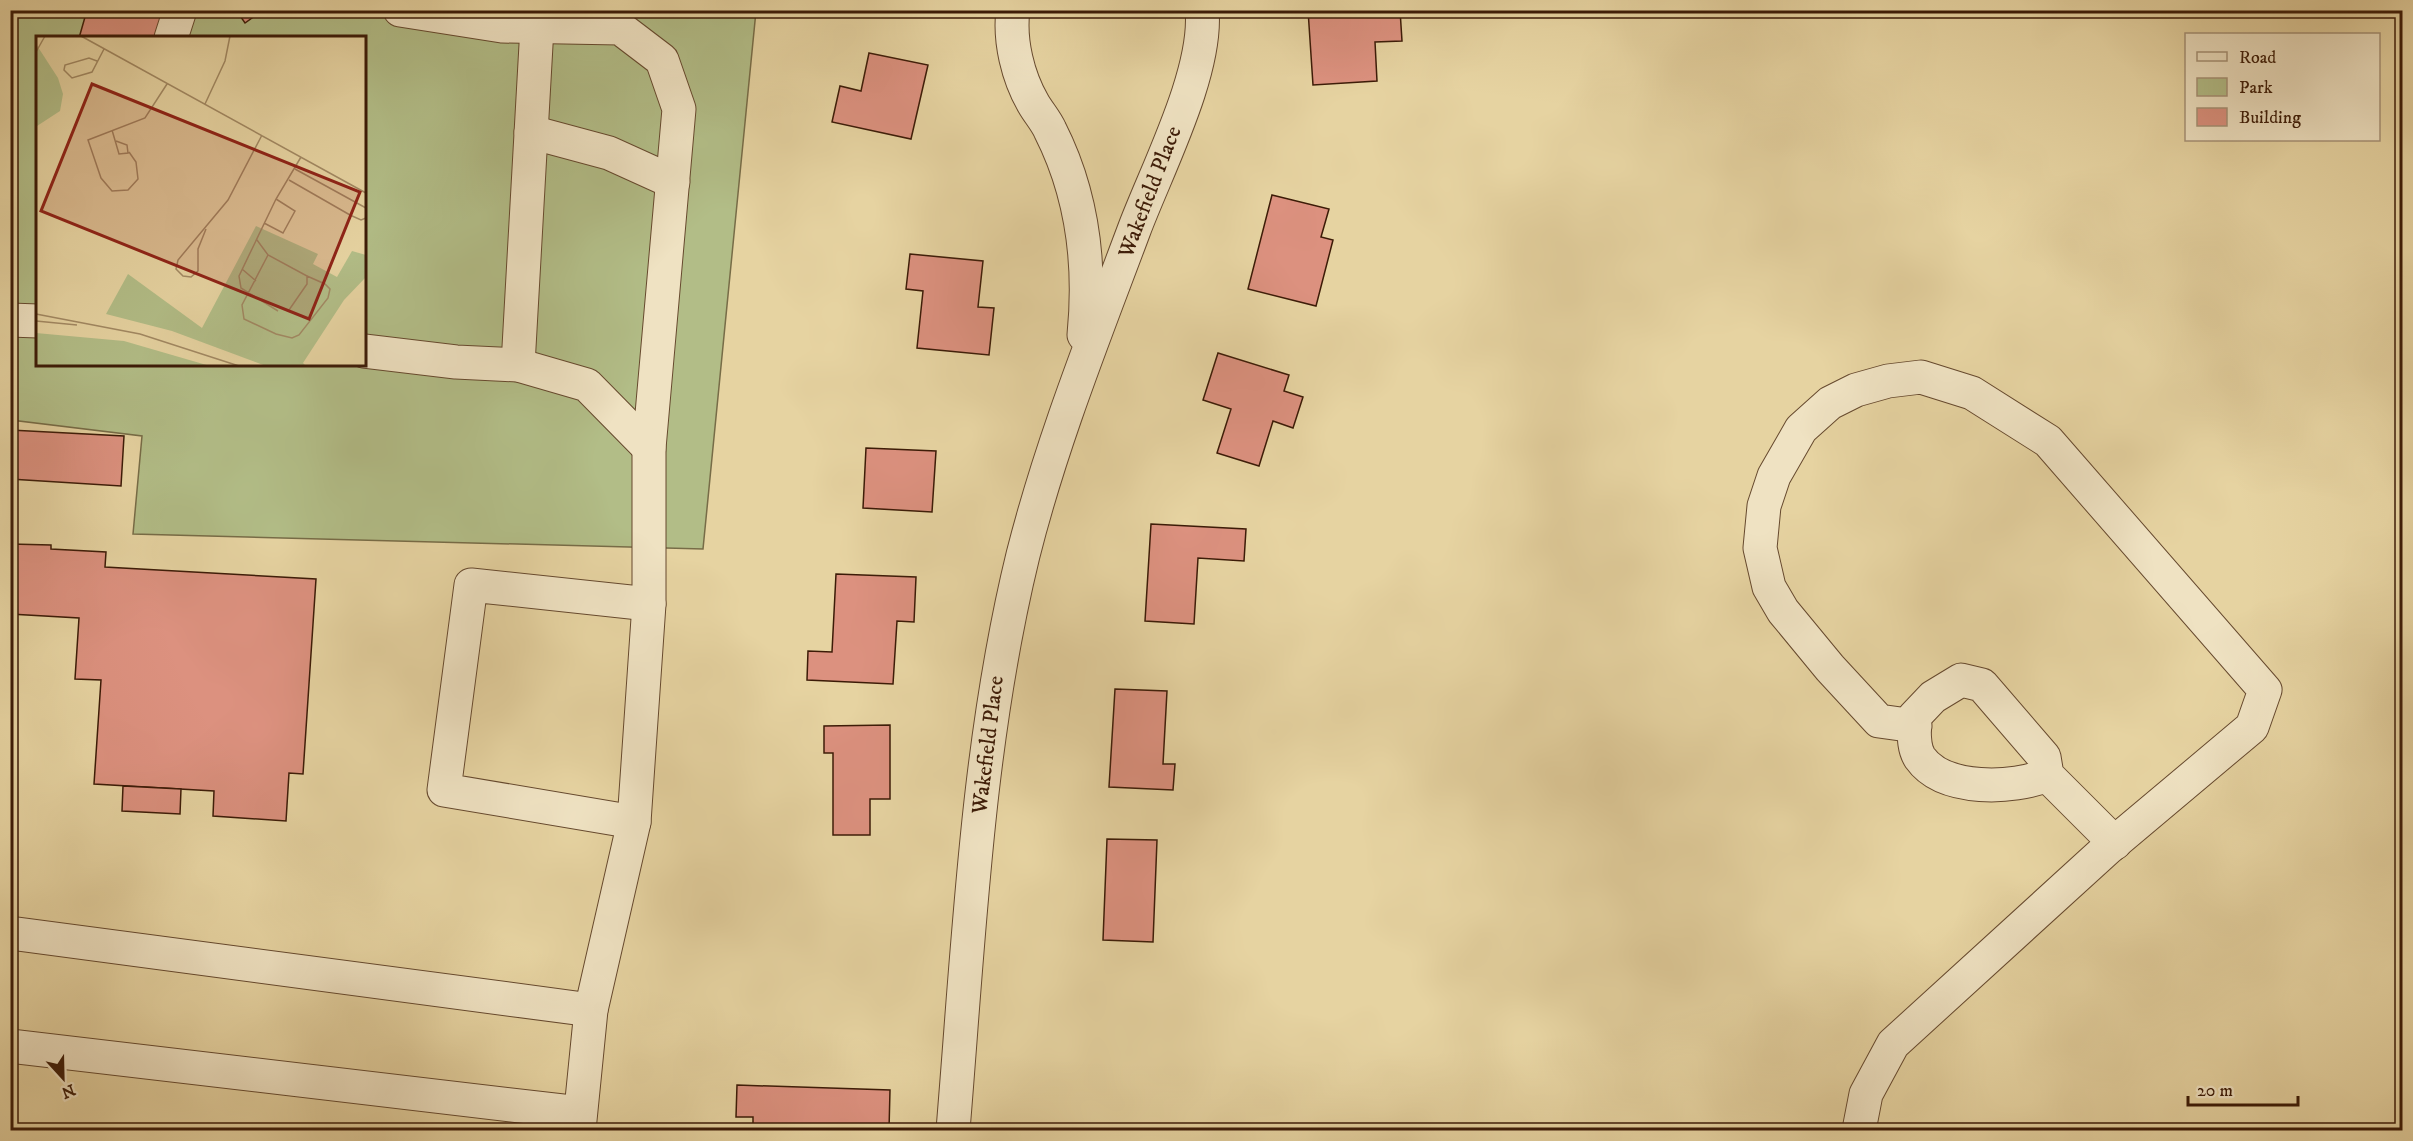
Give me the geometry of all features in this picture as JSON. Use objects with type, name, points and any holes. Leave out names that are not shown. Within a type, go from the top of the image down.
[{"type":"street","points":[[172,36],[180,10]]},
{"type":"street","points":[[10,1046],[580,1122],[591,1010],[634,822],[649,604],[649,448],[679,109],[662,60],[620,28],[539,19],[502,26],[400,10]]},
{"type":"street","name":"Wakefield Place","points":[[1013,10],[1013,42],[1020,72],[1032,102],[1050,130],[1075,197],[1087,258],[1088,294],[1080,370]]},
{"type":"street","name":"Wakefield Place","points":[[953,1131],[981,786],[998,669],[1024,553],[1080,370],[1106,311],[1202,49],[1202,10]]},
{"type":"street","points":[[518,365],[539,19]]},
{"type":"street","points":[[531,132],[609,153],[673,182]]},
{"type":"street","points":[[10,320],[36,321]]},
{"type":"street","points":[[366,351],[456,362],[518,365],[587,386],[649,448]]},
{"type":"street","points":[[1859,1131],[1866,1094],[1893,1044],[2115,843],[2252,727],[2265,690],[2048,441],[1972,393],[1921,377],[1887,381],[1856,390],[1830,403],[1802,429],[1774,476],[1764,506],[1760,548],[1769,587],[1783,611],[1830,668],[1879,721],[1914,726]]},
{"type":"street","points":[[634,822],[444,790],[471,585],[649,604]]},
{"type":"street","points":[[2048,775],[2027,783],[1992,784],[1948,780],[1920,759],[1914,743],[1914,717],[1933,698],[1961,680],[1982,685],[2044,757],[2048,775],[2115,843]]},
{"type":"street","points":[[10,933],[591,1010]]},
{"type":"green space","points":[[11,11],[756,11],[703,549],[133,534],[142,436],[11,420]]},
{"type":"building","points":[[87,10],[189,10],[182,36],[80,36]]},
{"type":"building","points":[[236,10],[263,10],[245,23]]},
{"type":"building","points":[[1308,10],[1400,10],[1402,41],[1375,42],[1377,81],[1313,85]]},
{"type":"building","points":[[869,53],[928,65],[911,139],[832,122],[840,86],[861,91]]},
{"type":"building","points":[[1272,195],[1329,209],[1321,237],[1333,240],[1316,306],[1248,289]]},
{"type":"building","points":[[910,254],[983,261],[978,307],[994,308],[989,355],[917,348],[923,291],[906,289]]},
{"type":"building","points":[[1218,353],[1289,375],[1284,391],[1303,397],[1293,428],[1273,421],[1259,466],[1217,453],[1231,409],[1203,400]]},
{"type":"building","points":[[10,430],[124,436],[121,486],[10,479]]},
{"type":"building","points":[[866,448],[936,451],[932,512],[863,508]]},
{"type":"building","points":[[1151,524],[1246,529],[1244,561],[1198,558],[1194,624],[1145,621]]},
{"type":"building","points":[[10,544],[51,545],[51,549],[106,552],[105,567],[316,579],[303,774],[289,773],[286,821],[213,816],[214,791],[94,784],[101,680],[75,679],[79,618],[10,614]]},
{"type":"building","points":[[836,574],[916,577],[914,622],[897,621],[893,684],[807,680],[808,651],[832,652]]},
{"type":"building","points":[[1115,689],[1167,691],[1163,764],[1175,764],[1173,790],[1109,787]]},
{"type":"building","points":[[890,725],[890,799],[870,799],[870,835],[833,835],[833,753],[824,753],[824,726]]},
{"type":"building","points":[[123,786],[181,789],[180,814],[122,811]]},
{"type":"building","points":[[1107,839],[1157,840],[1153,942],[1103,940]]},
{"type":"building","points":[[737,1085],[890,1090],[889,1130],[753,1130],[753,1117],[736,1117]]}]
